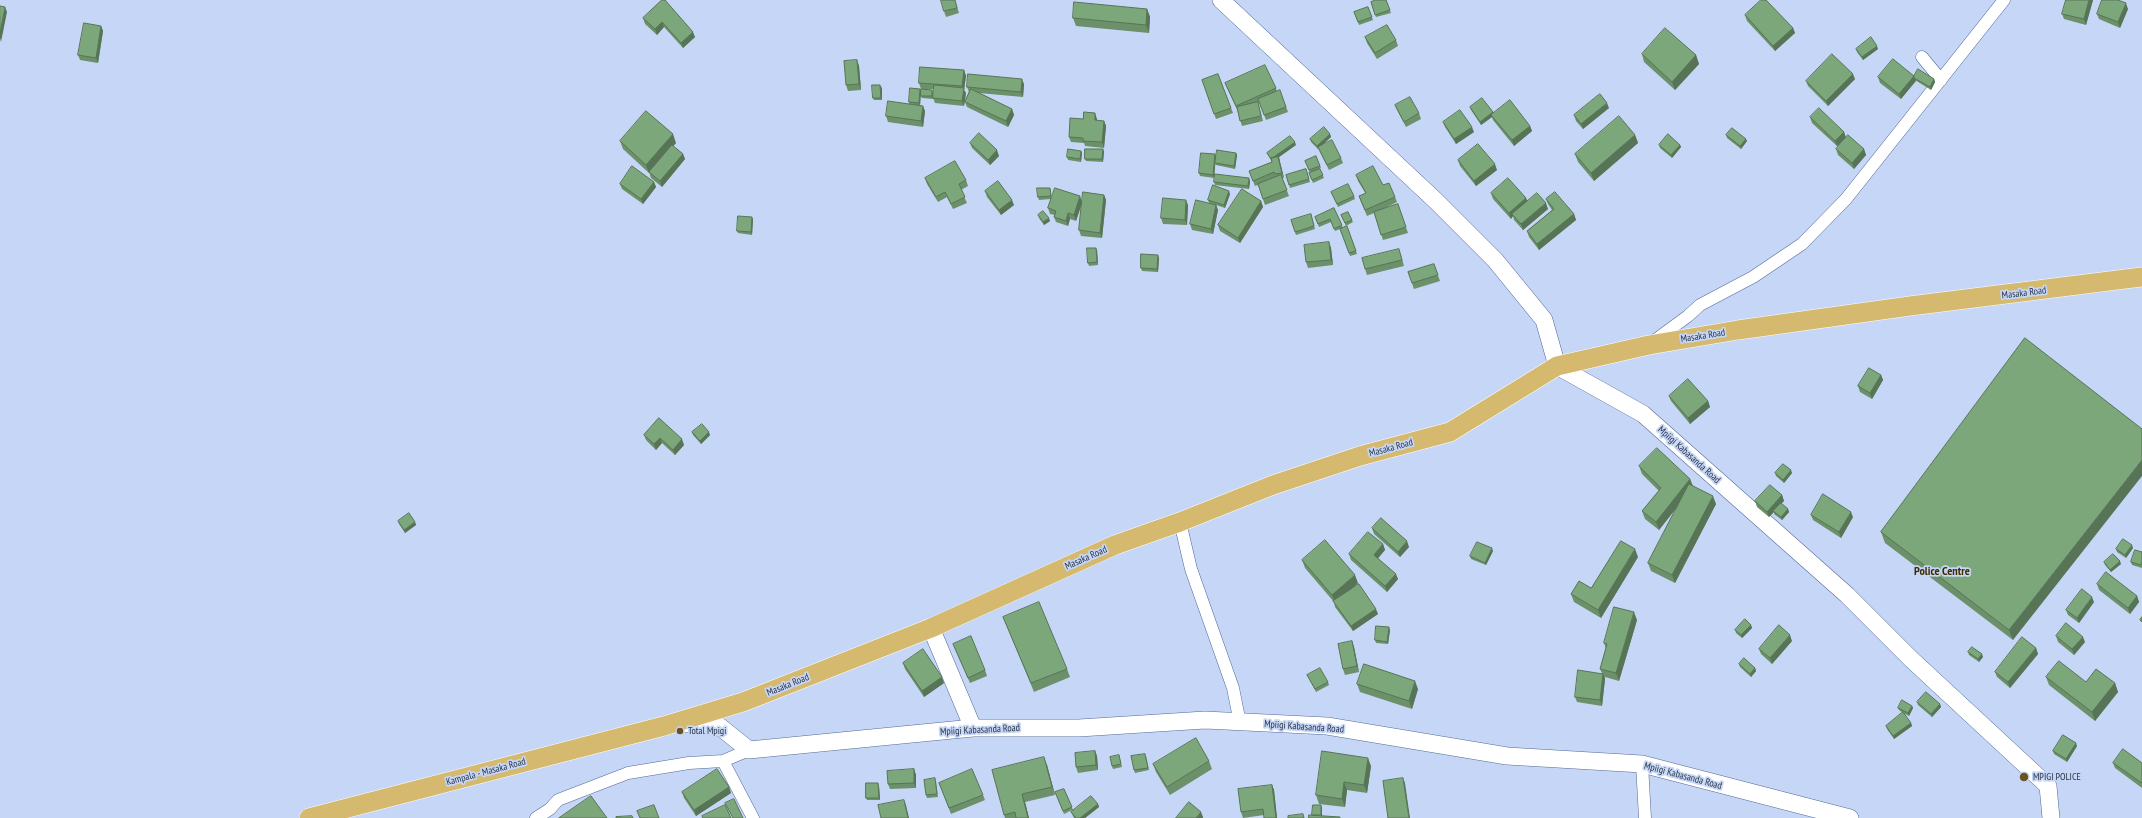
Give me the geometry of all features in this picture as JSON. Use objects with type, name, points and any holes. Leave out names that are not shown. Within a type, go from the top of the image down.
[{"type":"main road","points":[[1221,0],[1436,201],[1495,260],[1544,320],[1557,366]]},
{"type":"main road","name":"Masaka Road","points":[[664,726],[743,702],[932,628],[1115,545],[1180,522],[1280,482],[1360,456],[1450,432],[1557,366],[1649,345],[1910,306],[2142,277]]},
{"type":"main road","name":"Mpiigi Kabasanda Road","points":[[1557,366],[1643,414],[1847,595],[1911,659],[2048,786],[2051,818]]},
{"type":"main road","points":[[932,628],[974,728]]},
{"type":"main road","name":"Mpiigi Kabasanda Road","points":[[749,750],[974,728],[1079,728],[1205,720],[1240,723],[1327,726],[1507,756],[1642,764],[1850,818]]},
{"type":"main road","points":[[664,726],[714,722],[749,750]]},
{"type":"main road","name":"Kampala - Masaka Road","points":[[309,818],[664,726]]},
{"type":"street","points":[[1649,345],[1688,316],[1700,305],[1753,278],[1802,244],[1846,199],[2004,0]]},
{"type":"street","points":[[1922,57],[1941,80]]},
{"type":"street","points":[[1180,522],[1191,568],[1233,688],[1240,723]]},
{"type":"street","points":[[536,818],[550,809],[558,800],[628,773],[689,763],[723,761],[749,750]]},
{"type":"street","points":[[723,761],[753,818]]},
{"type":"street","points":[[1642,764],[1646,818]]},
{"type":"building","points":[[662,0],[665,0],[693,32],[681,43],[662,22],[655,29],[643,18]]},
{"type":"building","points":[[941,0],[955,0],[957,8],[944,11]]},
{"type":"building","points":[[1376,0],[1386,0],[1390,10],[1375,15],[1371,2]]},
{"type":"building","points":[[1761,0],[1766,0],[1793,28],[1773,46],[1745,15]]},
{"type":"building","points":[[2066,0],[2089,0],[2084,19],[2062,14]]},
{"type":"building","points":[[2102,0],[2118,0],[2126,3],[2118,22],[2097,14]]},
{"type":"building","points":[[1074,2],[1147,9],[1146,25],[1073,18]]},
{"type":"building","points":[[0,6],[5,7],[0,33]]},
{"type":"building","points":[[1368,7],[1372,17],[1358,22],[1354,12]]},
{"type":"building","points":[[84,23],[101,26],[96,58],[78,55]]},
{"type":"building","points":[[1387,25],[1396,40],[1375,53],[1365,37]]},
{"type":"building","points":[[1665,28],[1696,55],[1672,82],[1642,54]]},
{"type":"building","points":[[1871,37],[1877,46],[1862,57],[1856,49]]},
{"type":"building","points":[[1832,54],[1853,74],[1826,101],[1806,81]]},
{"type":"building","points":[[1893,59],[1914,76],[1899,94],[1878,77]]},
{"type":"building","points":[[857,60],[859,84],[846,85],[844,61]]},
{"type":"building","points":[[1265,65],[1276,88],[1236,106],[1225,83]]},
{"type":"building","points":[[920,67],[964,70],[962,86],[919,83]]},
{"type":"building","points":[[1918,69],[1934,79],[1930,87],[1914,78]]},
{"type":"building","points":[[968,74],[1022,79],[1021,92],[967,87]]},
{"type":"building","points":[[1218,74],[1231,108],[1214,114],[1202,80]]},
{"type":"building","points":[[872,85],[880,85],[881,98],[873,98]]},
{"type":"building","points":[[934,85],[964,88],[962,101],[933,98]]},
{"type":"building","points":[[910,88],[920,89],[919,103],[909,102]]},
{"type":"building","points":[[921,89],[932,90],[932,96],[921,96]]},
{"type":"building","points":[[971,89],[1012,109],[1006,121],[965,102]]},
{"type":"building","points":[[1280,90],[1286,107],[1264,115],[1258,99]]},
{"type":"building","points":[[1600,94],[1607,103],[1581,124],[1574,115]]},
{"type":"building","points":[[1410,97],[1419,113],[1404,122],[1395,105]]},
{"type":"building","points":[[1482,98],[1493,112],[1480,122],[1470,107]]},
{"type":"building","points":[[1510,100],[1530,126],[1512,140],[1491,115]]},
{"type":"building","points":[[888,101],[923,106],[921,121],[886,116]]},
{"type":"building","points":[[1258,102],[1261,116],[1240,121],[1237,107]]},
{"type":"building","points":[[1819,108],[1844,132],[1835,141],[1810,117]]},
{"type":"building","points":[[1460,110],[1472,127],[1454,139],[1443,122]]},
{"type":"building","points":[[646,111],[673,134],[646,165],[620,141]]},
{"type":"building","points":[[1084,112],[1095,113],[1095,120],[1104,121],[1102,142],[1083,141],[1083,138],[1069,137],[1070,118],[1083,119]]},
{"type":"building","points":[[1619,116],[1635,135],[1591,173],[1575,154]]},
{"type":"building","points":[[1324,127],[1330,134],[1317,146],[1310,139]]},
{"type":"building","points":[[1732,128],[1746,139],[1740,146],[1726,135]]},
{"type":"building","points":[[979,133],[997,150],[988,160],[970,143]]},
{"type":"building","points":[[1668,134],[1680,145],[1671,155],[1659,145]]},
{"type":"building","points":[[1848,135],[1864,149],[1852,163],[1836,149]]},
{"type":"building","points":[[1290,136],[1295,142],[1271,159],[1267,153]]},
{"type":"building","points":[[1332,140],[1341,158],[1327,165],[1318,147]]},
{"type":"building","points":[[1478,144],[1495,164],[1474,181],[1458,160]]},
{"type":"building","points":[[672,145],[683,154],[660,181],[649,172]]},
{"type":"building","points":[[1068,149],[1081,151],[1080,159],[1067,157]]},
{"type":"building","points":[[1085,149],[1103,149],[1102,159],[1085,159]]},
{"type":"building","points":[[1217,150],[1236,153],[1234,166],[1215,163]]},
{"type":"building","points":[[1201,153],[1215,154],[1213,175],[1199,173]]},
{"type":"building","points":[[1316,156],[1320,166],[1309,170],[1305,161]]},
{"type":"building","points":[[1278,157],[1282,173],[1275,174],[1274,172],[1253,181],[1249,171],[1272,162],[1271,158]]},
{"type":"building","points":[[955,161],[966,180],[959,184],[965,197],[951,204],[945,192],[936,197],[925,178]]},
{"type":"building","points":[[632,166],[654,182],[641,199],[620,184]]},
{"type":"building","points":[[1373,166],[1383,185],[1389,183],[1395,197],[1365,210],[1359,196],[1366,193],[1356,175]]},
{"type":"building","points":[[1306,169],[1309,179],[1289,185],[1286,175]]},
{"type":"building","points":[[1320,169],[1323,175],[1312,180],[1309,173]]},
{"type":"building","points":[[1215,174],[1249,178],[1248,186],[1214,182]]},
{"type":"building","points":[[1281,175],[1287,190],[1263,199],[1258,184]]},
{"type":"building","points":[[1508,178],[1526,198],[1509,213],[1491,193]]},
{"type":"building","points":[[998,181],[1012,200],[999,210],[985,191]]},
{"type":"building","points":[[1348,184],[1354,196],[1337,204],[1331,192]]},
{"type":"building","points":[[1213,185],[1229,191],[1224,205],[1208,200]]},
{"type":"building","points":[[1037,188],[1050,188],[1051,196],[1038,197]]},
{"type":"building","points":[[1055,188],[1080,196],[1074,215],[1068,213],[1066,221],[1054,217],[1056,211],[1048,208]]},
{"type":"building","points":[[1242,189],[1261,201],[1238,238],[1218,225]]},
{"type":"building","points":[[1083,192],[1104,195],[1100,233],[1079,230]]},
{"type":"building","points":[[1555,192],[1574,214],[1537,244],[1527,231],[1554,209],[1546,199]]},
{"type":"building","points":[[1537,193],[1546,203],[1521,224],[1512,214]]},
{"type":"building","points":[[1163,198],[1186,200],[1185,220],[1161,218]]},
{"type":"building","points":[[1196,200],[1216,205],[1211,229],[1190,224]]},
{"type":"building","points":[[1398,204],[1406,227],[1381,235],[1374,212]]},
{"type":"building","points":[[1334,208],[1342,225],[1334,229],[1330,219],[1318,224],[1315,217]]},
{"type":"building","points":[[1043,211],[1049,218],[1043,222],[1038,215]]},
{"type":"building","points":[[1348,212],[1352,220],[1345,223],[1341,215]]},
{"type":"building","points":[[1311,214],[1314,226],[1295,232],[1291,220]]},
{"type":"building","points":[[738,216],[752,217],[751,232],[737,231]]},
{"type":"building","points":[[1347,226],[1356,251],[1349,253],[1340,229]]},
{"type":"building","points":[[1329,242],[1331,260],[1306,262],[1304,245]]},
{"type":"building","points":[[1087,248],[1096,248],[1097,262],[1088,263]]},
{"type":"building","points":[[1399,249],[1402,260],[1365,269],[1362,258]]},
{"type":"building","points":[[1141,254],[1158,255],[1157,269],[1141,268]]},
{"type":"building","points":[[1434,264],[1438,275],[1412,283],[1408,272]]},
{"type":"building","points":[[2025,338],[2142,429],[2142,460],[2009,630],[1881,532]]},
{"type":"building","points":[[1869,368],[1881,375],[1870,393],[1858,386]]},
{"type":"building","points":[[1688,379],[1708,401],[1688,418],[1669,396]]},
{"type":"building","points":[[659,418],[682,439],[673,450],[660,438],[654,444],[644,435]]},
{"type":"building","points":[[702,424],[709,432],[700,441],[692,432]]},
{"type":"building","points":[[1657,448],[1690,479],[1656,522],[1642,511],[1661,488],[1639,466]]},
{"type":"building","points":[[1783,464],[1791,470],[1783,480],[1775,473]]},
{"type":"building","points":[[1689,484],[1713,496],[1672,575],[1648,563]]},
{"type":"building","points":[[1770,485],[1782,495],[1767,512],[1755,501]]},
{"type":"building","points":[[1823,494],[1851,512],[1839,532],[1811,515]]},
{"type":"building","points":[[1781,503],[1788,509],[1781,517],[1773,511]]},
{"type":"building","points":[[409,513],[415,522],[404,530],[398,521]]},
{"type":"building","points":[[1381,518],[1407,541],[1398,552],[1372,528]]},
{"type":"building","points":[[1368,532],[1383,544],[1374,555],[1396,574],[1385,586],[1349,554]]},
{"type":"building","points":[[2123,539],[2132,545],[2125,555],[2116,549]]},
{"type":"building","points":[[1325,540],[1355,575],[1332,595],[1302,560]]},
{"type":"building","points":[[1621,541],[1635,549],[1598,610],[1571,594],[1579,581],[1591,588]]},
{"type":"building","points":[[1477,542],[1492,548],[1485,563],[1470,556]]},
{"type":"building","points":[[2135,550],[2142,552],[2141,565],[2131,562]]},
{"type":"building","points":[[2113,554],[2120,561],[2110,570],[2104,562]]},
{"type":"building","points":[[2106,572],[2137,596],[2128,608],[2097,584]]},
{"type":"building","points":[[1359,584],[1376,609],[1351,626],[1333,601]]},
{"type":"building","points":[[2082,589],[2092,597],[2077,618],[2066,610]]},
{"type":"building","points":[[1039,602],[1067,669],[1031,683],[1003,617]]},
{"type":"building","points":[[1614,607],[1634,612],[1616,673],[1600,669],[1607,644],[1604,643]]},
{"type":"building","points":[[1745,619],[1751,625],[1741,635],[1735,630]]},
{"type":"building","points":[[2066,623],[2083,637],[2072,649],[2056,636]]},
{"type":"building","points":[[1779,625],[1790,635],[1770,658],[1759,649]]},
{"type":"building","points":[[1376,626],[1389,627],[1387,642],[1375,640]]},
{"type":"building","points":[[971,636],[985,670],[968,678],[953,644]]},
{"type":"building","points":[[2022,637],[2036,648],[2008,682],[1995,672]]},
{"type":"building","points":[[1352,641],[1357,666],[1343,669],[1338,644]]},
{"type":"building","points":[[1972,647],[1982,654],[1978,659],[1968,652]]},
{"type":"building","points":[[923,649],[942,677],[922,691],[903,663]]},
{"type":"building","points":[[1744,658],[1755,668],[1750,674],[1739,664]]},
{"type":"building","points":[[2059,661],[2086,682],[2096,669],[2115,683],[2092,712],[2046,677]]},
{"type":"building","points":[[1364,664],[1415,681],[1409,701],[1357,684]]},
{"type":"building","points":[[1320,668],[1328,682],[1315,689],[1307,675]]},
{"type":"building","points":[[1578,670],[1603,674],[1600,700],[1575,697]]},
{"type":"building","points":[[1926,692],[1940,704],[1931,714],[1917,702]]},
{"type":"building","points":[[1902,700],[1912,706],[1908,713],[1898,708]]},
{"type":"building","points":[[1903,712],[1911,723],[1893,736],[1886,726]]},
{"type":"building","points":[[2063,735],[2076,743],[2066,759],[2053,751]]},
{"type":"building","points":[[1196,738],[1209,761],[1167,787],[1153,764]]},
{"type":"building","points":[[2123,749],[2142,763],[2142,783],[2113,763]]},
{"type":"building","points":[[1095,751],[1096,765],[1076,767],[1075,753]]},
{"type":"building","points":[[1322,751],[1368,758],[1364,785],[1344,782],[1342,799],[1316,795]]},
{"type":"building","points":[[1145,754],[1148,768],[1134,770],[1131,756]]},
{"type":"building","points":[[1119,755],[1121,764],[1112,766],[1110,757]]},
{"type":"building","points":[[1044,757],[1052,787],[1022,794],[1028,818],[1016,818],[1015,812],[1004,815],[992,770]]},
{"type":"building","points":[[717,769],[729,787],[694,810],[682,792]]},
{"type":"building","points":[[914,769],[914,783],[888,784],[887,771]]},
{"type":"building","points":[[972,769],[983,795],[949,808],[939,783]]},
{"type":"building","points":[[935,778],[937,794],[926,795],[924,780]]},
{"type":"building","points":[[1403,778],[1409,818],[1388,818],[1383,781]]},
{"type":"building","points":[[866,783],[878,783],[879,798],[866,798]]},
{"type":"building","points":[[1272,785],[1276,818],[1264,818],[1263,809],[1241,812],[1238,789]]},
{"type":"building","points":[[1064,789],[1072,807],[1063,811],[1055,792]]},
{"type":"building","points":[[591,796],[607,818],[559,818]]},
{"type":"building","points":[[1091,796],[1098,804],[1080,818],[1076,818],[1071,812]]},
{"type":"building","points":[[734,799],[743,818],[733,818],[725,803]]},
{"type":"building","points":[[904,800],[908,818],[881,818],[878,805]]},
{"type":"building","points":[[1189,802],[1201,812],[1196,818],[1176,818]]},
{"type":"building","points":[[654,805],[659,818],[640,818],[637,811]]},
{"type":"building","points":[[725,805],[731,818],[703,818],[702,816]]},
{"type":"building","points":[[1313,805],[1321,805],[1321,815],[1312,815]]},
{"type":"building","points":[[1303,814],[1304,818],[1288,818],[1288,816]]},
{"type":"building","points":[[1309,815],[1340,817],[1340,818],[1309,818]]},
{"type":"building","points":[[632,816],[633,818],[616,818],[616,817]]},
{"type":"place","name":"Total Mpigi","points":[[680,731]]},
{"type":"place","name":"MPIGI POLICE","points":[[2024,777]]},
{"type":"district","name":"Police Centre","points":[[1942,572]]}]
